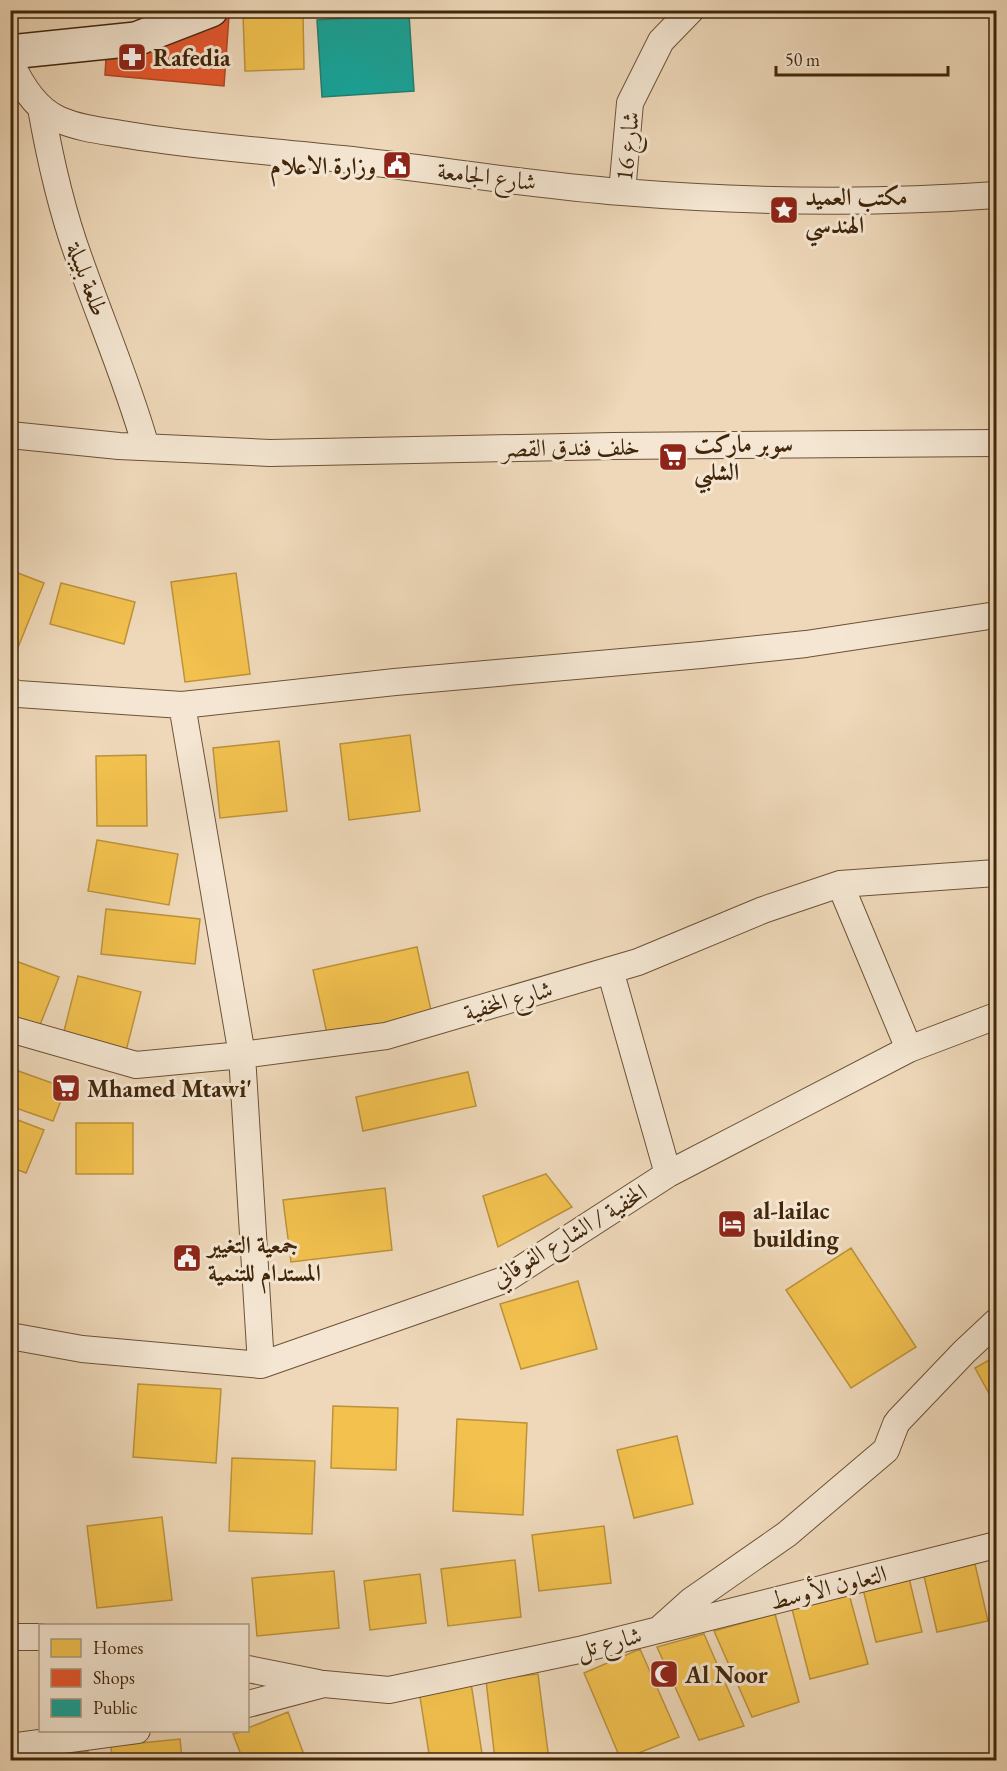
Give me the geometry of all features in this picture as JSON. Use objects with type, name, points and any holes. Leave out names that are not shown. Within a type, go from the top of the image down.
[{"type":"main road","points":[[10,52],[136,39],[211,10]]},
{"type":"street","name":"شارع 16","points":[[622,192],[630,103],[661,41],[691,10]]},
{"type":"street","name":"شارع الجامعة","points":[[10,62],[17,77],[41,108],[56,119],[77,126],[183,144],[342,159],[622,192],[789,201],[933,200],[996,195]]},
{"type":"street","name":"طلعة بليبلة","points":[[41,108],[53,171],[78,257],[117,358],[146,447]]},
{"type":"street","name":"خلف فندق القصر","points":[[10,435],[146,447],[270,453],[613,446],[996,443]]},
{"type":"street","points":[[10,691],[18,694],[182,705],[395,682],[633,662],[794,645],[996,615]]},
{"type":"street","points":[[182,705],[242,1055],[261,1365]]},
{"type":"street","name":"شارع المخفية","points":[[10,1029],[136,1065],[242,1055],[386,1036],[638,962],[764,910],[840,884],[996,873]]},
{"type":"street","points":[[840,884],[909,1049]]},
{"type":"street","points":[[610,970],[668,1174]]},
{"type":"street","name":"المخفية / الشارع الفوقاني","points":[[10,1336],[81,1349],[261,1365],[504,1280],[668,1174],[909,1049],[996,1016]]},
{"type":"street","name":"شارع تل","points":[[249,1704],[324,1684],[389,1690],[579,1650],[659,1629],[691,1601],[787,1534],[881,1455],[886,1450],[896,1424],[996,1322]]},
{"type":"street","name":"التعاون الأوسط","points":[[659,1629],[996,1545]]},
{"type":"street","points":[[10,1637],[39,1637]]},
{"type":"street","points":[[249,1669],[324,1684]]},
{"type":"street","points":[[10,1747],[129,1732]]},
{"type":"building: Homes","points":[[303,13],[304,69],[245,71],[243,15]]},
{"type":"building: Homes","points":[[10,570],[44,583],[17,650],[10,647]]},
{"type":"building: Homes","points":[[236,573],[250,674],[185,682],[171,582]]},
{"type":"building: Homes","points":[[61,583],[135,602],[124,644],[50,624]]},
{"type":"building: Homes","points":[[410,735],[420,811],[349,820],[340,744]]},
{"type":"building: Homes","points":[[279,741],[287,811],[220,818],[213,748]]},
{"type":"building: Homes","points":[[146,755],[147,826],[97,826],[96,756]]},
{"type":"building: Homes","points":[[97,840],[178,854],[169,905],[88,891]]},
{"type":"building: Homes","points":[[106,909],[200,919],[195,964],[101,954]]},
{"type":"building: Homes","points":[[417,947],[432,1015],[328,1038],[313,970]]},
{"type":"building: Homes","points":[[13,960],[59,977],[38,1030],[10,1019],[10,966]]},
{"type":"building: Homes","points":[[78,976],[141,992],[126,1051],[63,1035]]},
{"type":"building: Homes","points":[[10,1068],[66,1088],[53,1121],[10,1106]]},
{"type":"building: Homes","points":[[468,1072],[476,1106],[363,1131],[356,1097]]},
{"type":"building: Homes","points":[[10,1117],[44,1130],[26,1173],[10,1167]]},
{"type":"building: Homes","points":[[76,1123],[133,1123],[133,1174],[76,1174]]},
{"type":"building: Homes","points":[[546,1174],[572,1207],[498,1247],[483,1196]]},
{"type":"building: Homes","points":[[385,1188],[392,1250],[291,1262],[283,1200]]},
{"type":"building: Homes","points":[[851,1248],[916,1347],[851,1388],[786,1290]]},
{"type":"building: Homes","points":[[578,1281],[597,1349],[521,1369],[500,1304]]},
{"type":"building: Homes","points":[[996,1356],[996,1406],[975,1368]]},
{"type":"building: Homes","points":[[138,1384],[221,1389],[216,1463],[133,1457]]},
{"type":"building: Homes","points":[[333,1406],[398,1408],[396,1470],[331,1468]]},
{"type":"building: Homes","points":[[457,1419],[527,1423],[523,1515],[453,1511]]},
{"type":"building: Homes","points":[[677,1436],[693,1504],[634,1518],[617,1450]]},
{"type":"building: Homes","points":[[232,1458],[315,1461],[312,1534],[229,1531]]},
{"type":"building: Homes","points":[[162,1517],[172,1600],[97,1608],[87,1526]]},
{"type":"building: Homes","points":[[604,1526],[611,1583],[539,1591],[532,1535]]},
{"type":"building: Homes","points":[[515,1560],[521,1617],[448,1626],[441,1569]]},
{"type":"building: Homes","points":[[975,1564],[988,1621],[937,1632],[924,1576]]},
{"type":"building: Homes","points":[[334,1571],[339,1628],[257,1636],[252,1578]]},
{"type":"building: Homes","points":[[420,1574],[426,1623],[370,1630],[364,1581]]},
{"type":"building: Homes","points":[[909,1578],[922,1632],[876,1642],[863,1589]]},
{"type":"building: Homes","points":[[849,1594],[868,1664],[810,1679],[792,1609]]},
{"type":"building: Homes","points":[[775,1614],[799,1702],[752,1717],[714,1631]]},
{"type":"building: Homes","points":[[704,1634],[744,1726],[699,1740],[657,1647]]},
{"type":"building: Homes","points":[[640,1649],[679,1737],[621,1760],[584,1673]]},
{"type":"building: Homes","points":[[538,1674],[549,1760],[495,1760],[486,1680]]},
{"type":"building: Homes","points":[[471,1683],[483,1760],[430,1760],[419,1691]]},
{"type":"building: Homes","points":[[288,1712],[306,1760],[243,1760],[233,1734],[249,1732],[249,1728]]},
{"type":"building: Homes","points":[[180,1739],[182,1760],[112,1760],[111,1746]]},
{"type":"building: Homes","points":[[88,1751],[89,1760],[30,1760],[30,1757]]},
{"type":"building: Shops","points":[[229,16],[224,86],[105,75],[106,58]]},
{"type":"building: Public","points":[[409,14],[414,91],[322,97],[317,20]]},
{"type":"place","name":"Rafedia","points":[[132,57]]},
{"type":"place","name":"وزارة الاعلام","points":[[397,165]]},
{"type":"place","name":"مكتب العميد الهندسي","points":[[784,210]]},
{"type":"place","name":"سوبر ماركت الشلبي","points":[[673,457]]},
{"type":"place","name":"Mhamed Mtawi'","points":[[66,1088]]},
{"type":"place","name":"al-lailac building","points":[[732,1224]]},
{"type":"place","name":"جمعية التغيير المستدام للتنمية","points":[[187,1258]]},
{"type":"place","name":"Al Noor","points":[[664,1674]]}]
